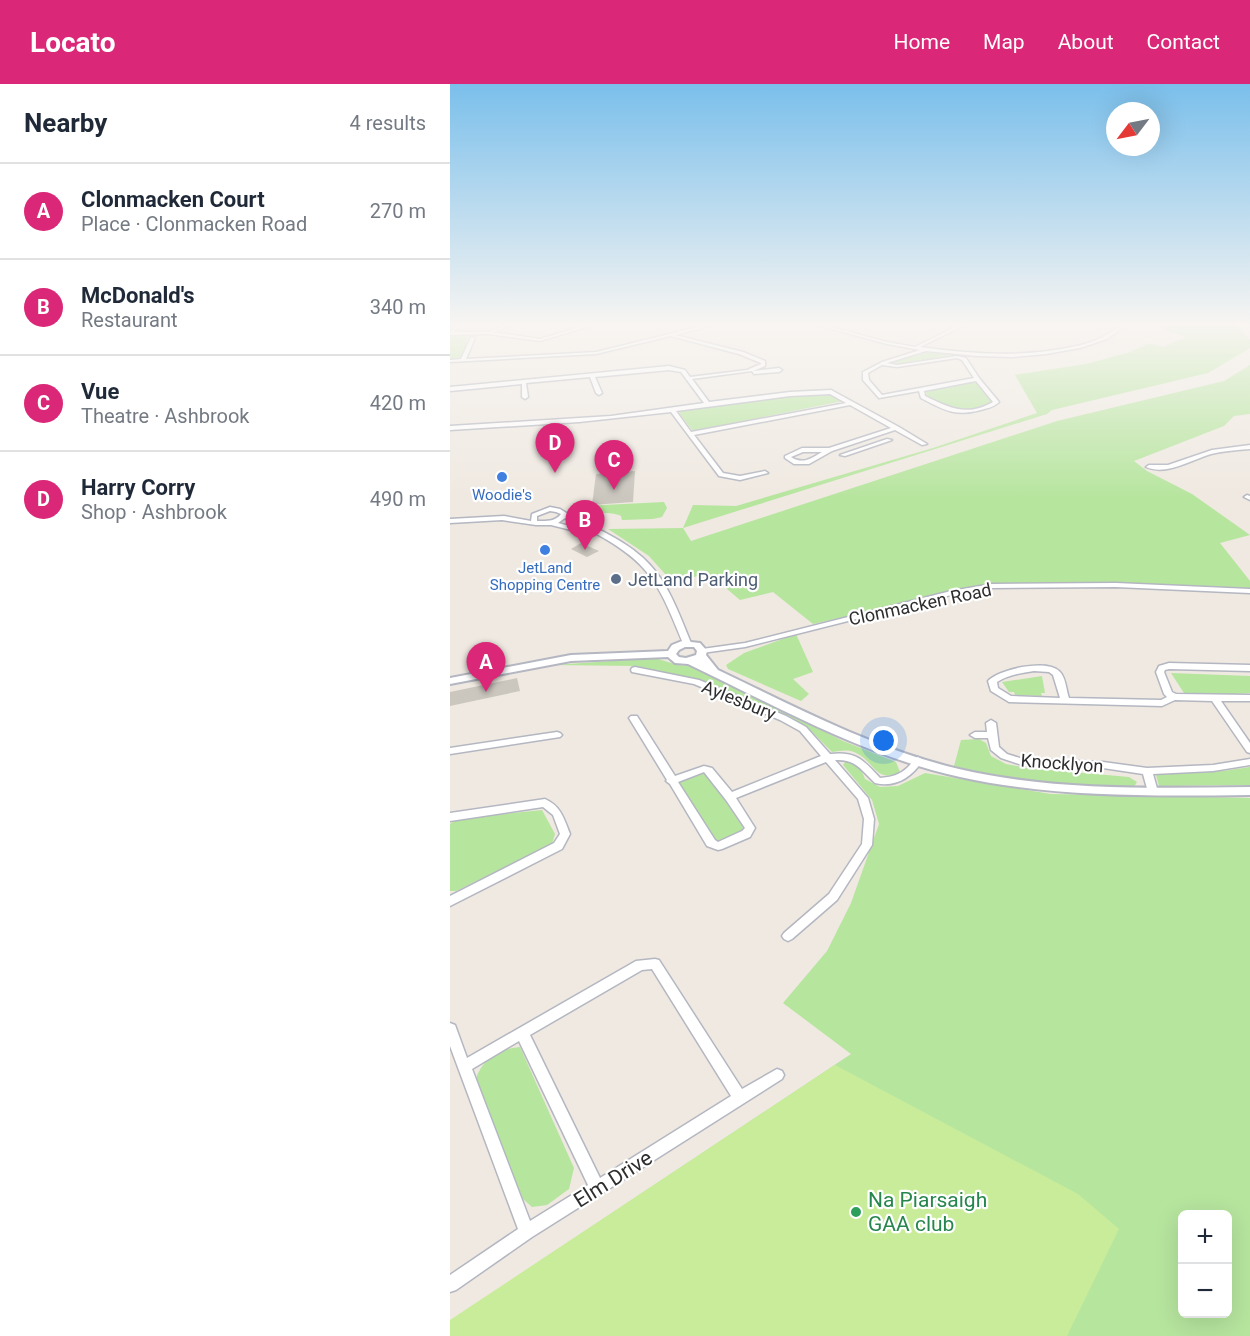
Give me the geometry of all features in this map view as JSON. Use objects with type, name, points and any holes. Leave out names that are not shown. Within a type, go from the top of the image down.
[{"type":"street","points":[[450,389],[546,381]]},
{"type":"street","points":[[594,381],[599,393]]},
{"type":"street","points":[[692,381],[708,404]]},
{"type":"street","points":[[867,381],[881,397]]},
{"type":"street","points":[[870,399],[965,381]]},
{"type":"street","points":[[921,390],[923,397],[952,412],[961,414],[996,402],[979,381]]},
{"type":"street","points":[[524,384],[525,397]]},
{"type":"street","points":[[450,428],[592,420],[823,391],[831,392],[852,403],[924,444]]},
{"type":"street","points":[[690,434],[852,403]]},
{"type":"street","points":[[672,410],[722,475],[740,478],[765,473]]},
{"type":"street","points":[[830,450],[802,450],[788,456],[794,462],[807,463],[830,450],[897,428]]},
{"type":"street","points":[[843,455],[889,440]]},
{"type":"street","points":[[856,442],[866,447]]},
{"type":"street","points":[[1149,467],[1168,467],[1212,452],[1250,447]]},
{"type":"street","points":[[450,520],[501,518],[556,509],[563,512],[564,515],[636,556],[654,574],[687,643]]},
{"type":"street","points":[[534,522],[532,518],[537,513]]},
{"type":"street","points":[[552,523],[559,521],[564,515]]},
{"type":"street","points":[[501,518],[552,523],[607,538]]},
{"type":"street","name":"Clonmacken Road","points":[[701,653],[745,645],[951,593],[993,586],[1116,585],[1250,591]]},
{"type":"street","points":[[671,654],[674,648],[687,643],[698,645],[715,673]]},
{"type":"street","points":[[690,661],[701,653]]},
{"type":"street","points":[[671,654],[676,660],[690,661],[867,742],[957,772],[1063,789],[1153,792],[1250,791]]},
{"type":"street","points":[[450,681],[571,658],[671,654]]},
{"type":"street","points":[[1174,698],[1168,694],[1160,672],[1162,668],[1169,666],[1250,668]]},
{"type":"street","points":[[1065,700],[1056,674],[1050,669],[1037,668],[996,675],[992,681],[994,689],[1001,696],[1009,699],[1162,703],[1174,698],[1250,698]]},
{"type":"street","name":"Aylesbury","points":[[635,670],[696,682],[783,718],[803,729],[863,798],[869,819],[867,845],[833,897],[788,936]]},
{"type":"street","points":[[1215,698],[1250,750]]},
{"type":"street","points":[[634,718],[671,781],[711,843],[718,846],[746,834],[750,828],[709,770],[704,769],[671,781]]},
{"type":"street","points":[[975,735],[992,735],[991,723]]},
{"type":"street","points":[[450,751],[557,735]]},
{"type":"street","name":"Knocklyon","points":[[992,735],[994,748],[1004,756],[1022,762],[1103,765],[1147,771],[1213,768],[1250,762]]},
{"type":"street","points":[[730,797],[829,757],[844,755],[858,759],[878,781],[892,782],[913,768],[918,760]]},
{"type":"street","points":[[1147,771],[1153,792]]},
{"type":"street","points":[[450,817],[545,803],[557,813],[565,834],[558,846],[450,901]]},
{"type":"street","points":[[465,1066],[640,965],[649,963],[655,964],[740,1098]]},
{"type":"street","points":[[450,1029],[527,1232]]},
{"type":"street","points":[[522,1033],[598,1189]]},
{"type":"street","name":"Elm Drive","points":[[450,1284],[527,1232],[777,1075]]},
{"type":"green space","points":[[1019,381],[1172,381],[1052,410],[1047,414],[683,528],[693,505],[736,506],[933,448],[1037,413]]},
{"type":"green space","points":[[1222,381],[1250,381],[1250,414],[1234,416],[1224,426],[1134,461],[1147,471],[1192,494],[1250,535],[1220,543],[1250,581],[1250,589],[1111,583],[992,584],[813,624],[773,592],[740,600],[708,573],[673,583],[649,556],[608,529],[683,528],[691,541],[1057,421]]},
{"type":"green space","points":[[973,382],[978,383],[992,401],[990,404],[957,410],[927,396],[926,392]]},
{"type":"green space","points":[[823,393],[843,401],[699,430],[692,430],[679,413],[681,410],[707,405]]},
{"type":"green space","points":[[664,502],[667,508],[662,517],[653,519],[622,520],[617,514],[596,512],[584,506]]},
{"type":"green space","points":[[796,634],[813,672],[793,679],[809,694],[801,701],[728,669],[726,665],[744,653]]},
{"type":"green space","points":[[655,658],[678,665],[696,667],[843,741],[896,762],[900,772],[892,775],[881,774],[856,753],[832,752],[807,727],[782,714],[698,680],[636,666],[553,665]]},
{"type":"green space","points":[[1171,673],[1250,676],[1250,693],[1217,695],[1184,693]]},
{"type":"green space","points":[[1042,676],[1045,693],[1041,693],[1042,696],[1015,695],[1014,692],[1009,692],[1002,682]]},
{"type":"green space","points":[[979,739],[986,743],[991,756],[1006,764],[1129,777],[1137,782],[1132,790],[1013,780],[954,766],[961,740]]},
{"type":"green space","points":[[845,762],[856,764],[865,779],[880,787],[898,786],[925,773],[1051,794],[1250,798],[1250,1336],[519,1336],[514,1278],[851,1054],[783,1003],[827,951],[851,903],[879,824],[872,800],[843,765]]},
{"type":"green space","points":[[1250,767],[1250,785],[1159,786],[1156,775],[1223,771]]},
{"type":"green space","points":[[701,772],[707,774],[743,827],[742,831],[721,840],[713,840],[679,785],[681,779]]},
{"type":"green space","points":[[542,810],[555,834],[552,844],[456,891],[450,891],[450,824],[457,819]]},
{"type":"green space","points":[[520,1047],[574,1168],[569,1189],[547,1205],[532,1207],[523,1199],[475,1081],[482,1067],[492,1056]]},
{"type":"green space","name":"Na Piarsaigh GAA club","points":[[835,1065],[1078,1194],[1119,1229],[1067,1336],[450,1336],[450,1320]]},
{"type":"building","points":[[635,471],[633,502],[592,505],[596,474]]},
{"type":"building","points":[[581,543],[599,551],[587,557],[571,549]]},
{"type":"building","points":[[517,678],[520,691],[450,706],[450,692]]},
{"type":"place","name":"Harry Corry","points":[[555,473]]},
{"type":"place","name":"Woodie's","points":[[502,477]]},
{"type":"place","name":"Vue","points":[[614,490]]},
{"type":"place","name":"JetLand Shopping Centre","points":[[545,550]]},
{"type":"place","name":"McDonald's","points":[[585,550]]},
{"type":"place","name":"JetLand Parking","points":[[616,579]]},
{"type":"place","name":"Clonmacken Court","points":[[486,692]]},
{"type":"place","name":"Na Piarsaigh GAA club","points":[[856,1212]]}]
